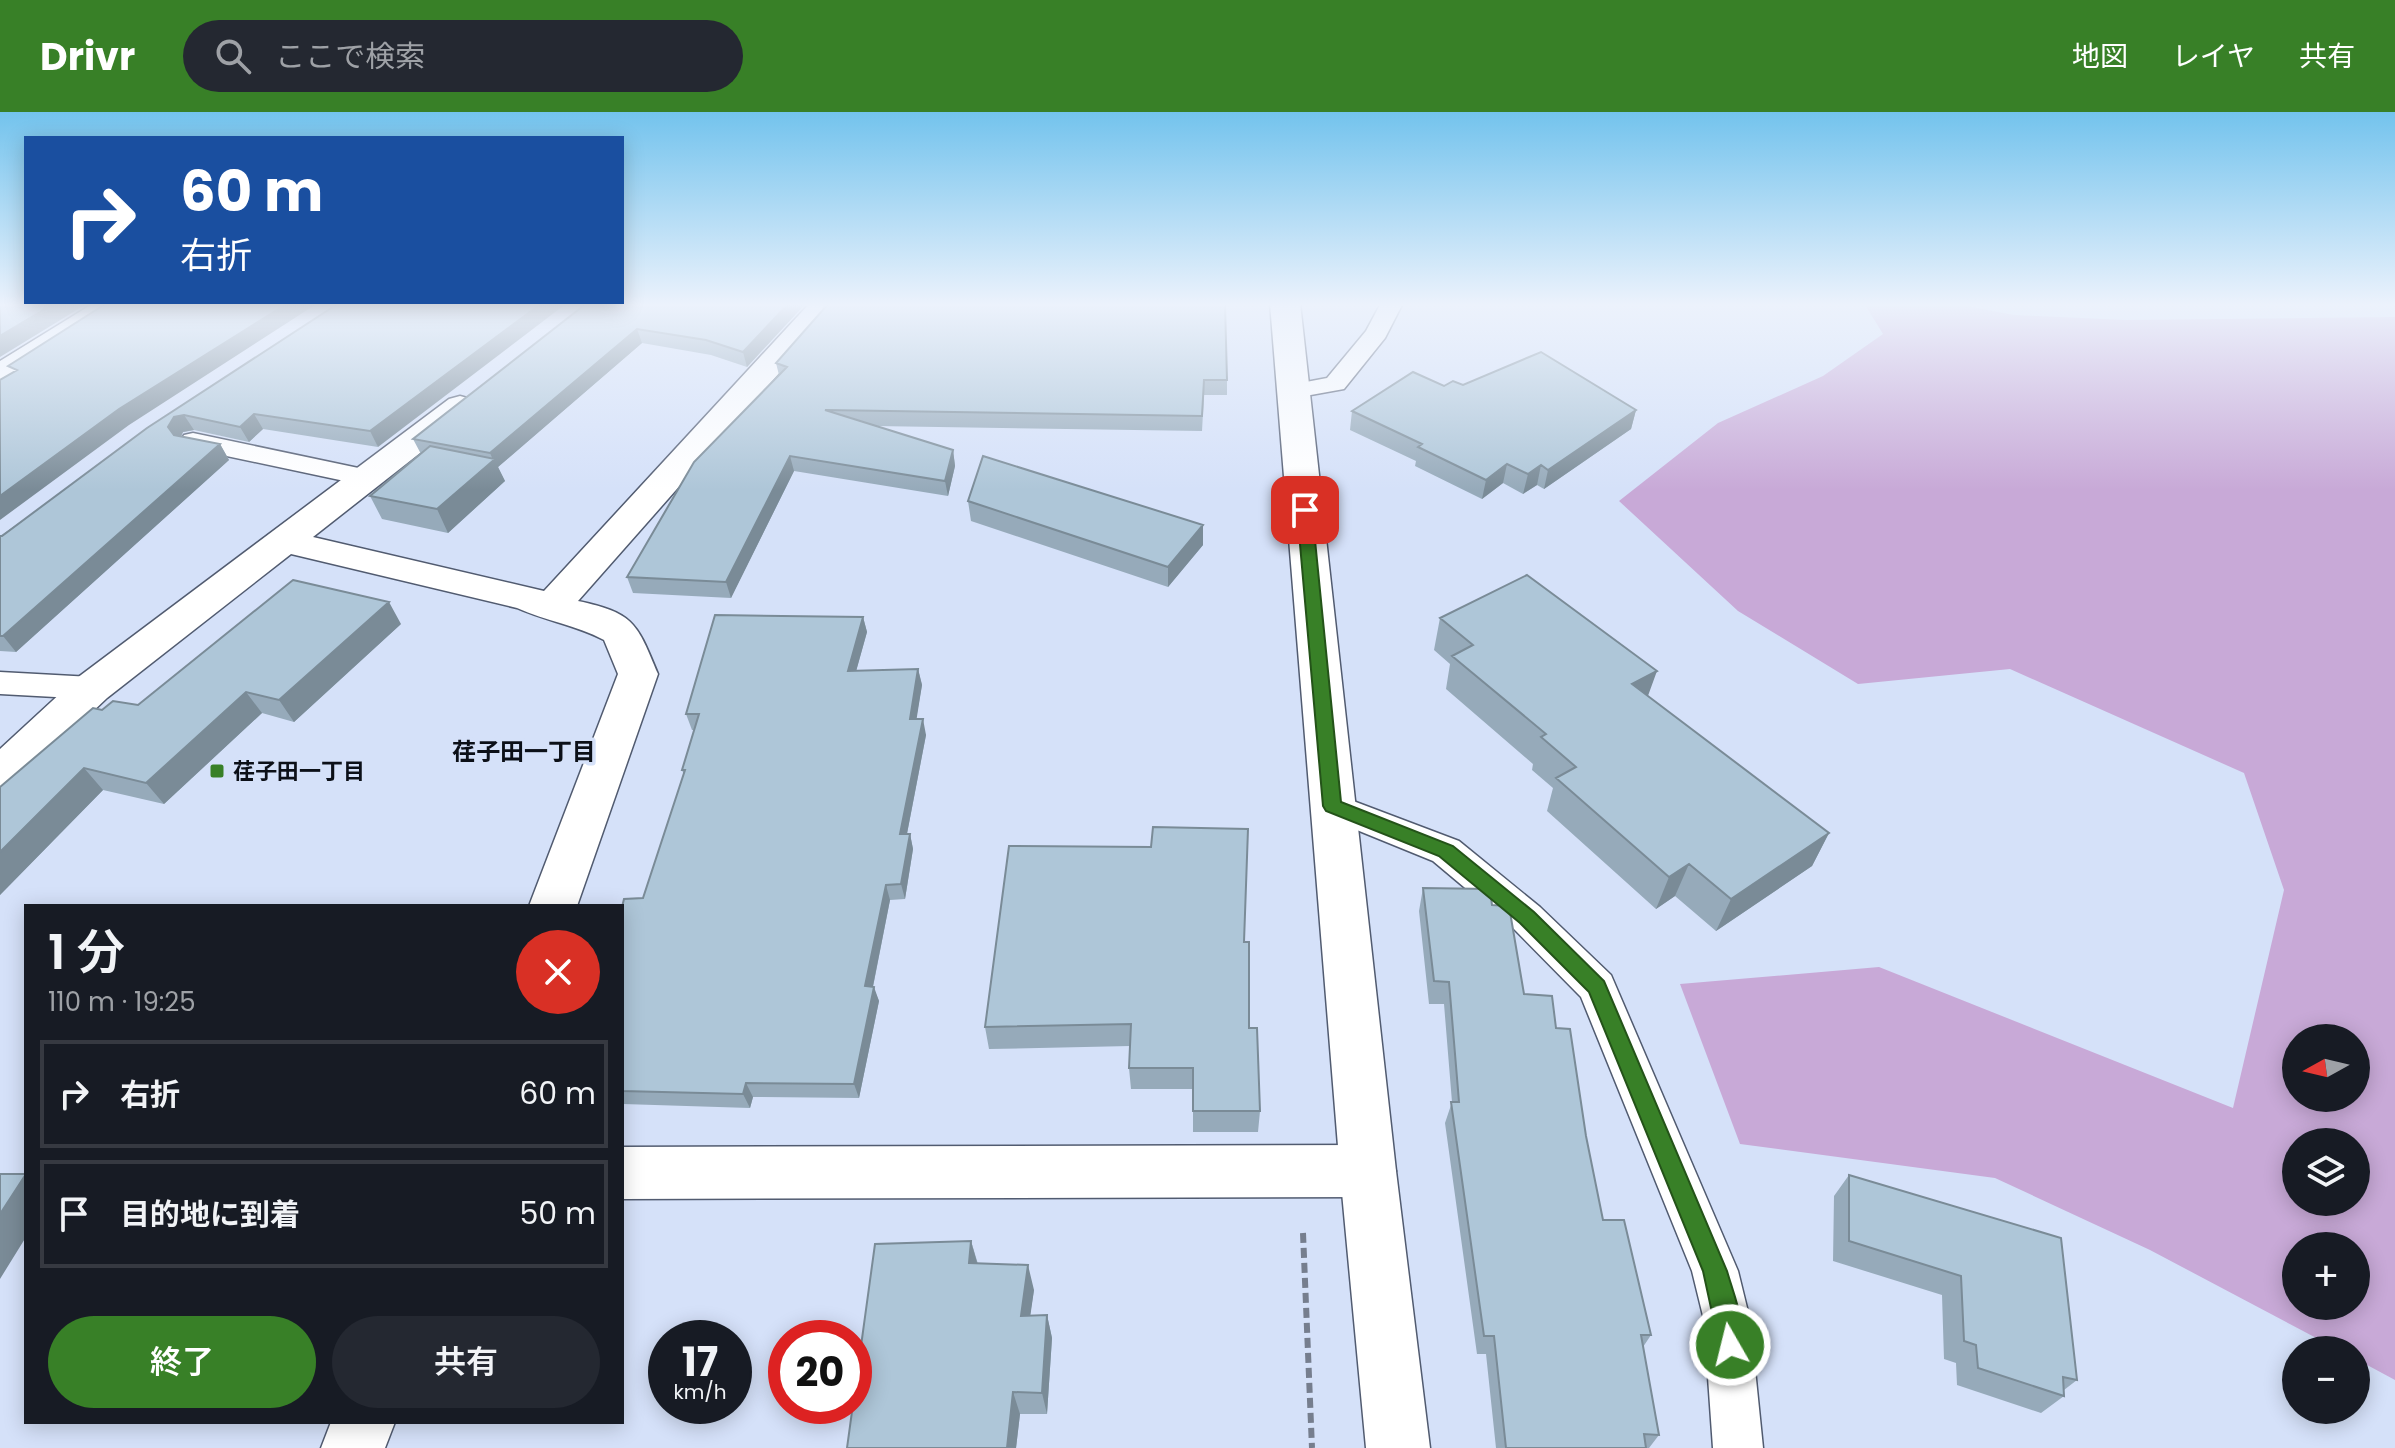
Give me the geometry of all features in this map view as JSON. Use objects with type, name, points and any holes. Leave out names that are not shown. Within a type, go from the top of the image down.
[{"type":"street","points":[[550,608],[770,365]]},
{"type":"street","points":[[1291,365],[1332,806],[1398,1448]]},
{"type":"street","points":[[0,774],[92,688],[492,381]]},
{"type":"street","points":[[283,541],[529,599],[550,608],[589,616],[621,632],[638,674],[554,904]]},
{"type":"street","points":[[624,1173],[1368,1171]]},
{"type":"street","points":[[353,1448],[362,1424]]},
{"type":"lane","points":[[1294,391],[1335,384],[1350,365]]},
{"type":"lane","points":[[193,441],[368,478]]},
{"type":"lane","points":[[0,683],[92,688]]},
{"type":"lane","points":[[1332,806],[1446,851],[1527,918],[1597,987],[1715,1271],[1727,1320],[1738,1448]]},
{"type":"shaded area","points":[[1838,365],[2395,365],[2395,1380],[2370,1367],[2370,1336],[2313,1336],[2282,1320],[2370,1320],[2370,1232],[2282,1232],[2282,1320],[2150,1250],[1995,1178],[1740,1144],[1680,984],[1879,967],[2233,1108],[2284,890],[2244,773],[2010,669],[1858,684],[1738,611],[1619,501],[1718,423],[1823,376]]},
{"type":"building","points":[[189,365],[119,409],[0,496],[0,380],[17,370],[8,366]]},
{"type":"building","points":[[243,365],[458,365],[370,431],[254,414],[240,427],[184,415],[174,417],[168,427],[174,435],[220,444],[0,636],[0,536],[147,428]]},
{"type":"building","points":[[507,365],[594,365],[490,453],[413,439]]},
{"type":"building","points":[[782,365],[1227,365],[1227,380],[1204,380],[1202,416],[825,410],[953,450],[945,481],[790,456],[726,582],[627,577],[694,462],[787,367]]},
{"type":"building","points":[[1509,365],[1563,365],[1636,410],[1548,470],[1541,465],[1528,474],[1507,464],[1486,480],[1418,447],[1422,444],[1352,411],[1413,372],[1444,386],[1453,381],[1463,385]]},
{"type":"building","points":[[430,446],[495,459],[437,509],[370,496]]},
{"type":"building","points":[[983,456],[1203,525],[1168,567],[968,501]]},
{"type":"building","points":[[1527,575],[1657,671],[1632,684],[1829,833],[1731,899],[1689,864],[1669,877],[1556,778],[1576,767],[1541,737],[1546,734],[1452,656],[1473,645],[1440,618]]},
{"type":"building","points":[[293,580],[389,602],[279,700],[246,692],[146,783],[84,768],[0,852],[0,787],[93,708],[102,710],[113,701],[138,705]]},
{"type":"building","points":[[715,615],[863,617],[848,671],[918,669],[910,719],[923,719],[900,834],[910,834],[901,884],[886,885],[865,986],[874,987],[854,1084],[746,1083],[743,1094],[624,1091],[623,904],[624,899],[643,898],[685,770],[682,770],[699,714],[686,714]]},
{"type":"building","points":[[1153,827],[1248,829],[1244,942],[1249,942],[1249,1028],[1257,1028],[1260,1111],[1193,1111],[1193,1068],[1129,1068],[1131,1024],[985,1027],[1009,846],[1151,847]]},
{"type":"building","points":[[1423,888],[1490,889],[1492,905],[1509,906],[1524,994],[1552,996],[1556,1028],[1570,1029],[1586,1136],[1603,1220],[1624,1220],[1651,1335],[1641,1335],[1659,1435],[1644,1434],[1646,1448],[1506,1448],[1494,1336],[1484,1336],[1451,1102],[1459,1102],[1449,982],[1434,981]]},
{"type":"building","points":[[0,1174],[24,1174],[24,1177],[0,1214]]},
{"type":"building","points":[[1849,1175],[2061,1238],[2077,1380],[2063,1377],[2064,1396],[1978,1368],[1976,1345],[1964,1341],[1961,1276],[1849,1241]]},
{"type":"building","points":[[971,1241],[969,1263],[1028,1265],[1021,1316],[1047,1315],[1042,1393],[1013,1392],[1007,1448],[847,1448],[850,1424],[872,1424],[872,1320],[865,1320],[875,1244]]},
{"type":"place","name":"荏子田一丁目","points":[[217,771]]},
{"type":"district","name":"荏子田一丁目","points":[[524,751]]},
{"type":"route","points":[[1305,510],[1332,806],[1446,851],[1527,918],[1597,987],[1715,1271],[1730,1345]]}]
